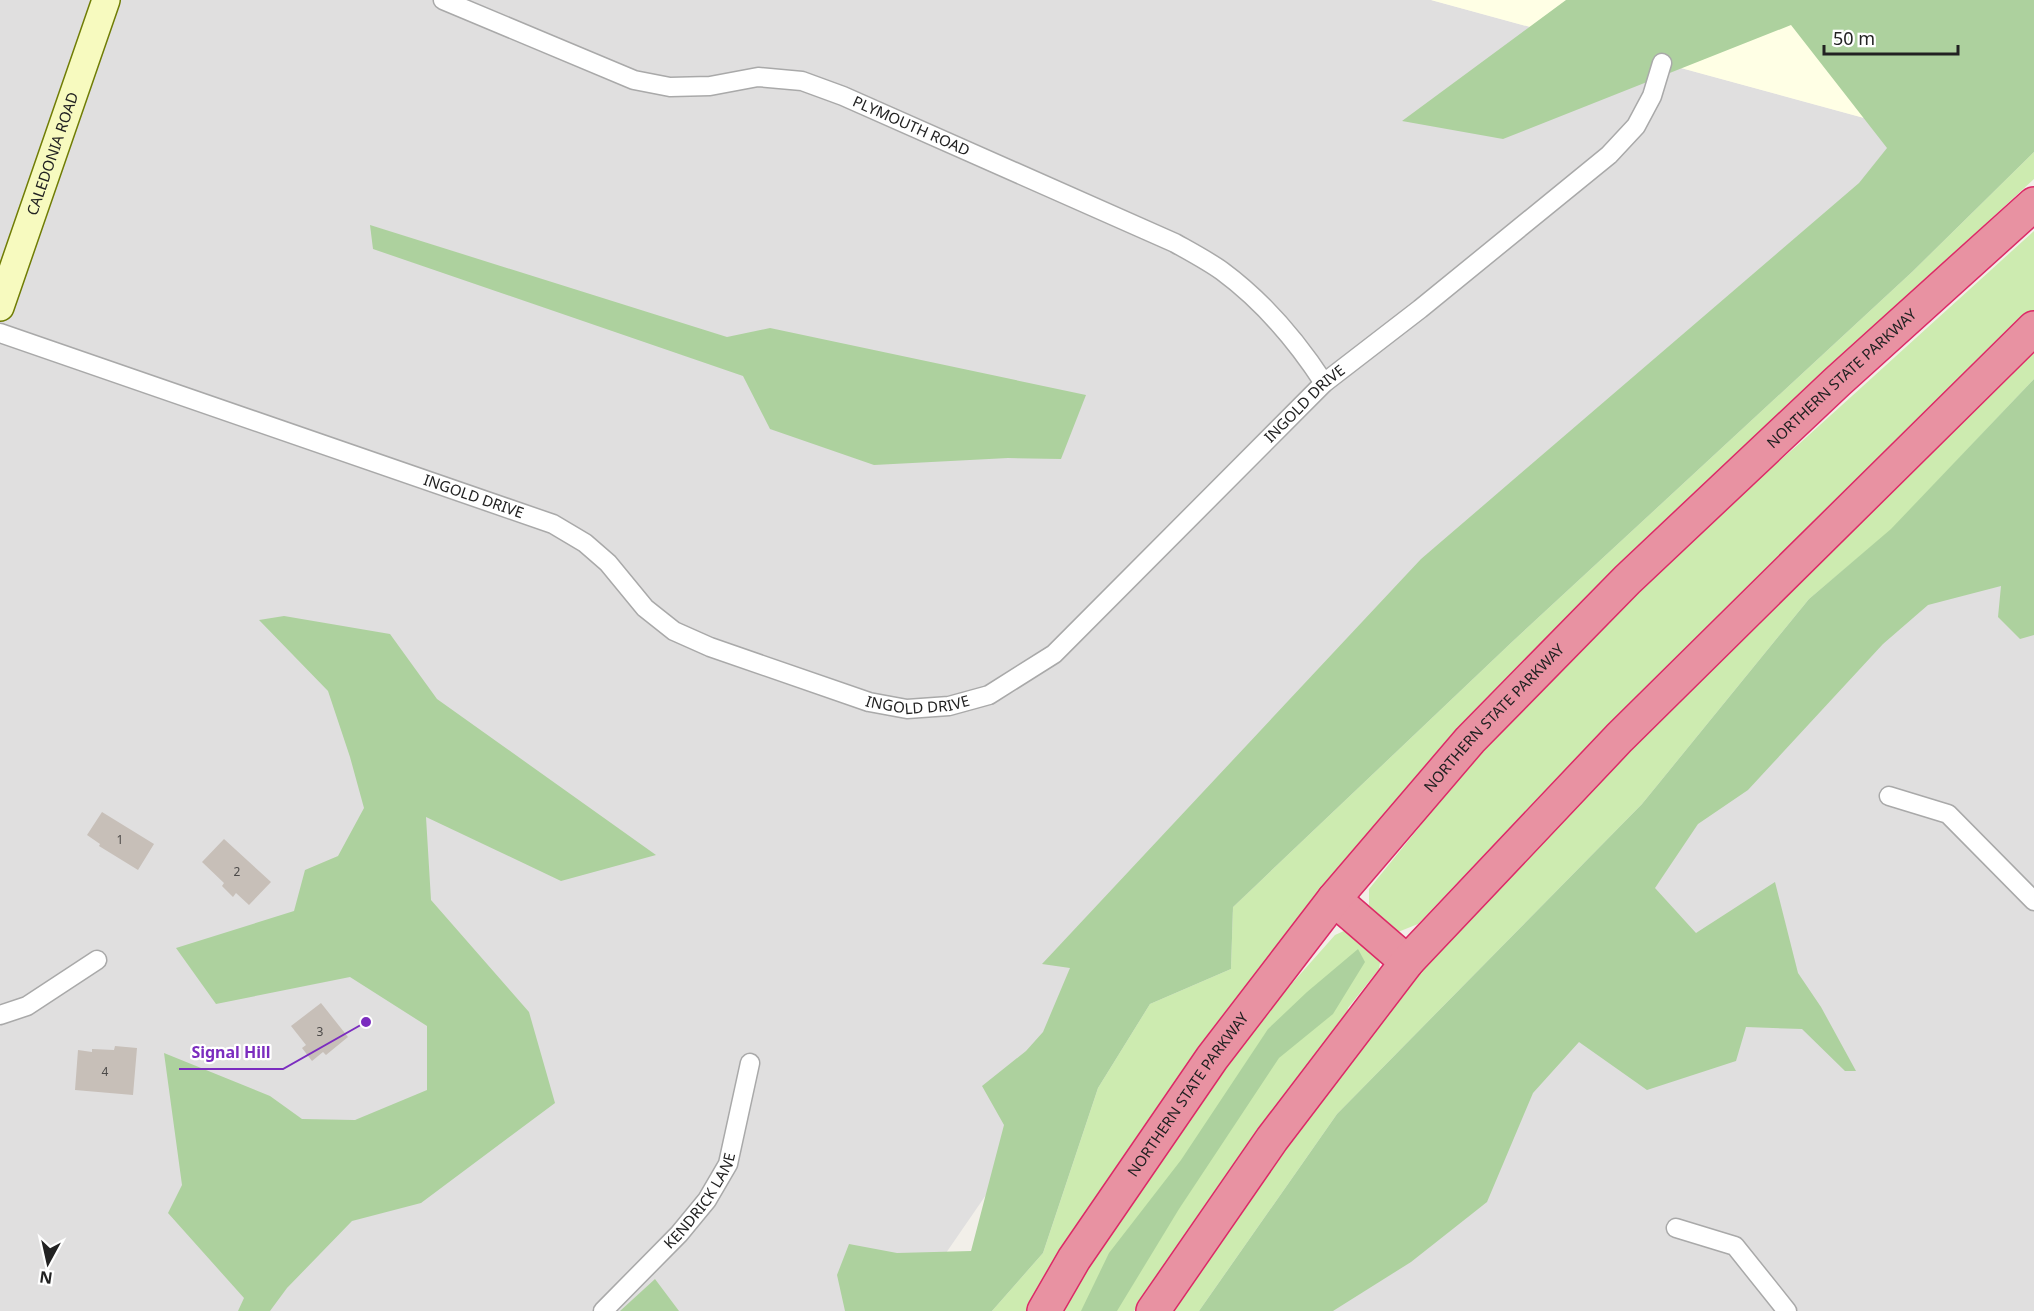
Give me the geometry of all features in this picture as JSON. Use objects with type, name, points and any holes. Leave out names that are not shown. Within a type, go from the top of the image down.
[{"type":"highway","name":"NORTHERN STATE PARKWAY","points":[[1044,1311],[1074,1259],[1212,1058],[1334,898],[1470,740],[1627,580],[1837,382],[2034,204]]},
{"type":"highway","points":[[1153,1311],[1272,1139],[1407,962],[1619,738],[2034,328]]},
{"type":"highway","points":[[1334,898],[1407,962]]},
{"type":"street","name":"CALEDONIA ROAD","points":[[0,307],[106,0]]},
{"type":"street","name":"PLYMOUTH ROAD","points":[[443,0],[634,80],[670,87],[710,86],[758,77],[802,81],[843,96],[1175,243],[1194,254],[1221,271],[1263,306],[1301,348],[1324,382]]},
{"type":"street","name":"INGOLD DRIVE","points":[[0,333],[553,524],[585,543],[608,563],[645,608],[674,631],[710,647],[870,702],[907,709],[949,706],[989,695],[1054,654],[1324,382],[1420,309],[1609,155],[1636,126],[1652,96],[1662,63]]},
{"type":"street","points":[[1889,796],[1948,814],[2034,902]]},
{"type":"street","points":[[0,1015],[27,1006],[97,960]]},
{"type":"street","name":"KENDRICK LANE","points":[[603,1311],[679,1234],[707,1200],[728,1164],[750,1063]]},
{"type":"street","points":[[1676,1228],[1735,1246],[1787,1311]]},
{"type":"shaded area","points":[[0,0],[1431,0],[1941,139],[1026,1137],[906,1311],[0,1311]]},
{"type":"shaded area","points":[[1431,0],[2034,0],[1941,139]]},
{"type":"shaded area","points":[[2034,410],[2034,1311],[1224,1311]]},
{"type":"green space","points":[[1566,0],[2034,0],[2034,152],[1912,272],[1513,641],[1233,907],[1231,969],[1150,1004],[1098,1088],[1043,1253],[992,1311],[845,1311],[837,1275],[849,1244],[897,1253],[971,1251],[1004,1125],[982,1086],[1026,1051],[1043,1032],[1070,968],[1042,964],[1421,559],[1859,183],[1887,148],[1791,25],[1503,139],[1402,121]]},
{"type":"green space","points":[[2034,152],[2034,179],[1812,384],[1508,682],[1335,872],[1188,1065],[1029,1311],[992,1311],[1043,1253],[1098,1088],[1150,1004],[1231,969],[1233,907],[1513,641],[1912,272]]},
{"type":"green space","points":[[370,225],[727,337],[770,328],[1086,395],[1061,459],[1008,458],[874,465],[770,429],[743,376],[373,249]]},
{"type":"green space","points":[[2034,231],[2034,315],[1789,554],[1602,731],[1418,924],[1398,932],[1369,912],[1369,889],[1421,825],[1431,798],[1606,609],[1799,444]]},
{"type":"green space","points":[[2034,352],[2034,379],[1891,530],[1809,599],[1642,804],[1337,1114],[1199,1311],[1165,1311],[1371,1026],[1593,786]]},
{"type":"green space","points":[[2034,379],[2034,635],[2020,639],[1998,617],[2001,586],[1928,605],[1883,644],[1748,790],[1698,824],[1655,888],[1696,933],[1775,882],[1798,973],[1821,1007],[1856,1071],[1845,1071],[1802,1029],[1746,1027],[1736,1061],[1647,1090],[1579,1042],[1533,1093],[1487,1202],[1411,1262],[1333,1311],[1199,1311],[1337,1114],[1642,804],[1809,599],[1891,529]]},
{"type":"green space","points":[[284,616],[390,634],[437,699],[656,855],[561,881],[426,817],[431,900],[529,1012],[555,1103],[421,1203],[352,1221],[287,1288],[270,1311],[238,1311],[244,1298],[168,1213],[182,1185],[164,1053],[270,1096],[302,1119],[355,1120],[427,1090],[427,1026],[350,977],[216,1004],[176,948],[294,911],[305,870],[338,856],[364,808],[328,691],[259,620]]},
{"type":"green space","points":[[1346,930],[1381,957],[1379,969],[1348,1008],[1345,1025],[1235,1167],[1134,1311],[1059,1311],[1137,1186],[1263,1016],[1335,935]]},
{"type":"green space","points":[[1358,949],[1365,962],[1333,1014],[1279,1058],[1179,1209],[1117,1311],[1081,1311],[1109,1253],[1181,1160],[1268,1029]]},
{"type":"green space","points":[[655,1279],[679,1311],[620,1311]]},
{"type":"building","points":[[102,812],[154,844],[138,870],[99,846],[100,844],[87,835]]},
{"type":"building","points":[[224,839],[271,882],[249,905],[236,893],[233,897],[222,886],[224,883],[202,862]]},
{"type":"building","points":[[321,1003],[348,1037],[326,1055],[323,1052],[312,1061],[302,1048],[306,1045],[291,1026]]},
{"type":"building","points":[[115,1046],[137,1048],[133,1095],[75,1090],[78,1050],[92,1052],[92,1049],[114,1050]]},
{"type":"place","name":"Signal Hill","points":[[366,1022]]}]
